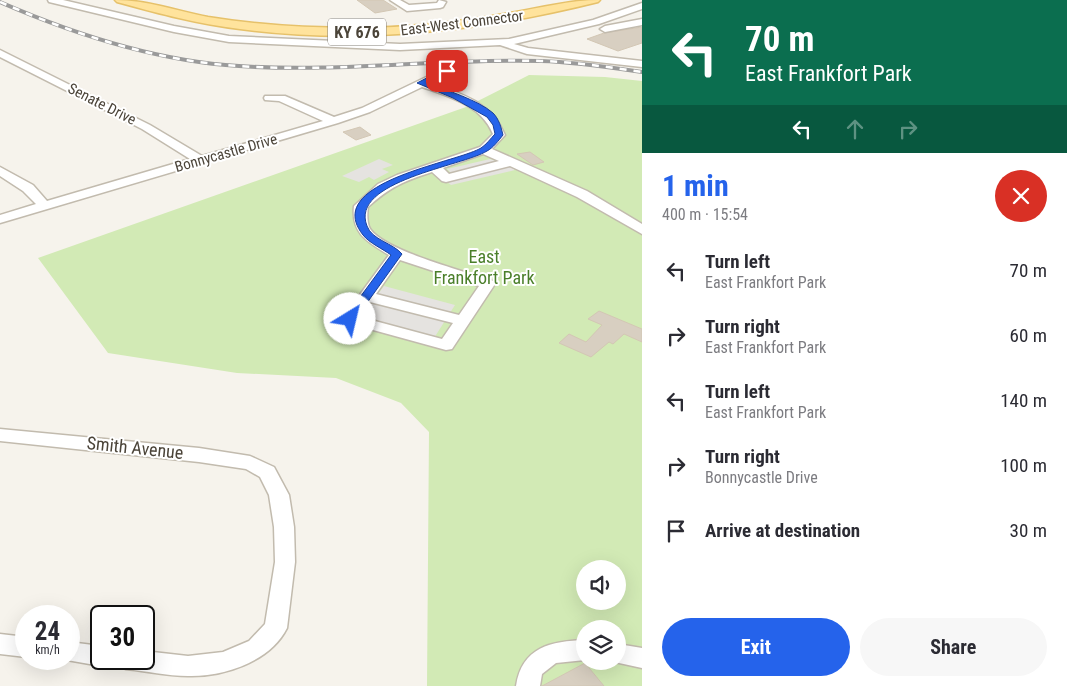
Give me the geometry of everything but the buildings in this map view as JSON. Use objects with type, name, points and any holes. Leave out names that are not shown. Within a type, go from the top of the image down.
[{"type":"main road","name":"East-West Connector","points":[[121,0],[170,14],[214,22],[273,29],[344,32],[412,30],[482,23],[594,0]]},
{"type":"main road","name":"East-West Connector","points":[[146,0],[190,11],[232,18],[301,25],[357,26],[420,24],[459,20],[562,0]]},
{"type":"street","points":[[52,0],[174,29],[229,39],[400,47],[501,42],[565,30],[642,6]]},
{"type":"street","points":[[394,0],[407,8],[442,3],[438,0]]},
{"type":"street","points":[[621,14],[642,22]]},
{"type":"street","points":[[578,37],[611,27],[642,22]]},
{"type":"street","points":[[501,42],[514,49],[642,64]]},
{"type":"street","points":[[536,52],[559,43]]},
{"type":"street","name":"Senate Drive","points":[[0,53],[146,126],[202,161]]},
{"type":"street","name":"Bonnycastle Drive","points":[[0,219],[334,121],[366,110],[447,71]]},
{"type":"street","points":[[397,254],[350,319],[446,345],[488,284],[397,254],[368,235],[362,226],[360,214],[361,206],[383,187],[401,178],[484,150],[499,135],[497,125],[490,115],[456,96],[421,83]]},
{"type":"street","points":[[269,98],[282,98],[334,121]]},
{"type":"street","points":[[484,150],[582,194],[642,230]]},
{"type":"street","points":[[434,166],[446,178],[512,162]]},
{"type":"street","points":[[0,171],[28,188],[44,205]]},
{"type":"street","points":[[367,296],[463,321]]},
{"type":"street","name":"Smith Avenue","points":[[0,435],[199,455],[250,463],[268,472],[279,495],[284,527],[285,562],[276,628],[257,648]]},
{"type":"street","points":[[0,644],[15,646]]},
{"type":"street","points":[[155,662],[188,666],[224,662],[257,648]]},
{"type":"street","points":[[528,686],[528,677],[534,665],[544,656],[576,651]]},
{"type":"street","points":[[626,655],[642,658]]},
{"type":"green space","name":"East Frankfort Park","points":[[529,75],[605,77],[642,81],[642,686],[427,686],[429,432],[401,403],[336,378],[237,373],[108,353],[38,258],[466,107]]},
{"type":"shaded area","points":[[379,159],[393,165],[382,169],[389,172],[374,180],[369,177],[359,182],[342,176]]},
{"type":"shaded area","points":[[490,159],[509,165],[515,170],[451,185],[446,181],[451,173],[447,169]]},
{"type":"shaded area","points":[[384,286],[455,305],[429,346],[355,325]]},
{"type":"railway","points":[[0,2],[58,25],[117,44],[177,59],[208,63],[277,68],[315,68],[465,61],[541,61],[642,72]]},
{"type":"route","points":[[350,319],[397,254],[368,235],[362,226],[361,206],[383,187],[401,178],[484,150],[499,135],[497,125],[490,115],[456,96],[421,83],[447,71]]}]
